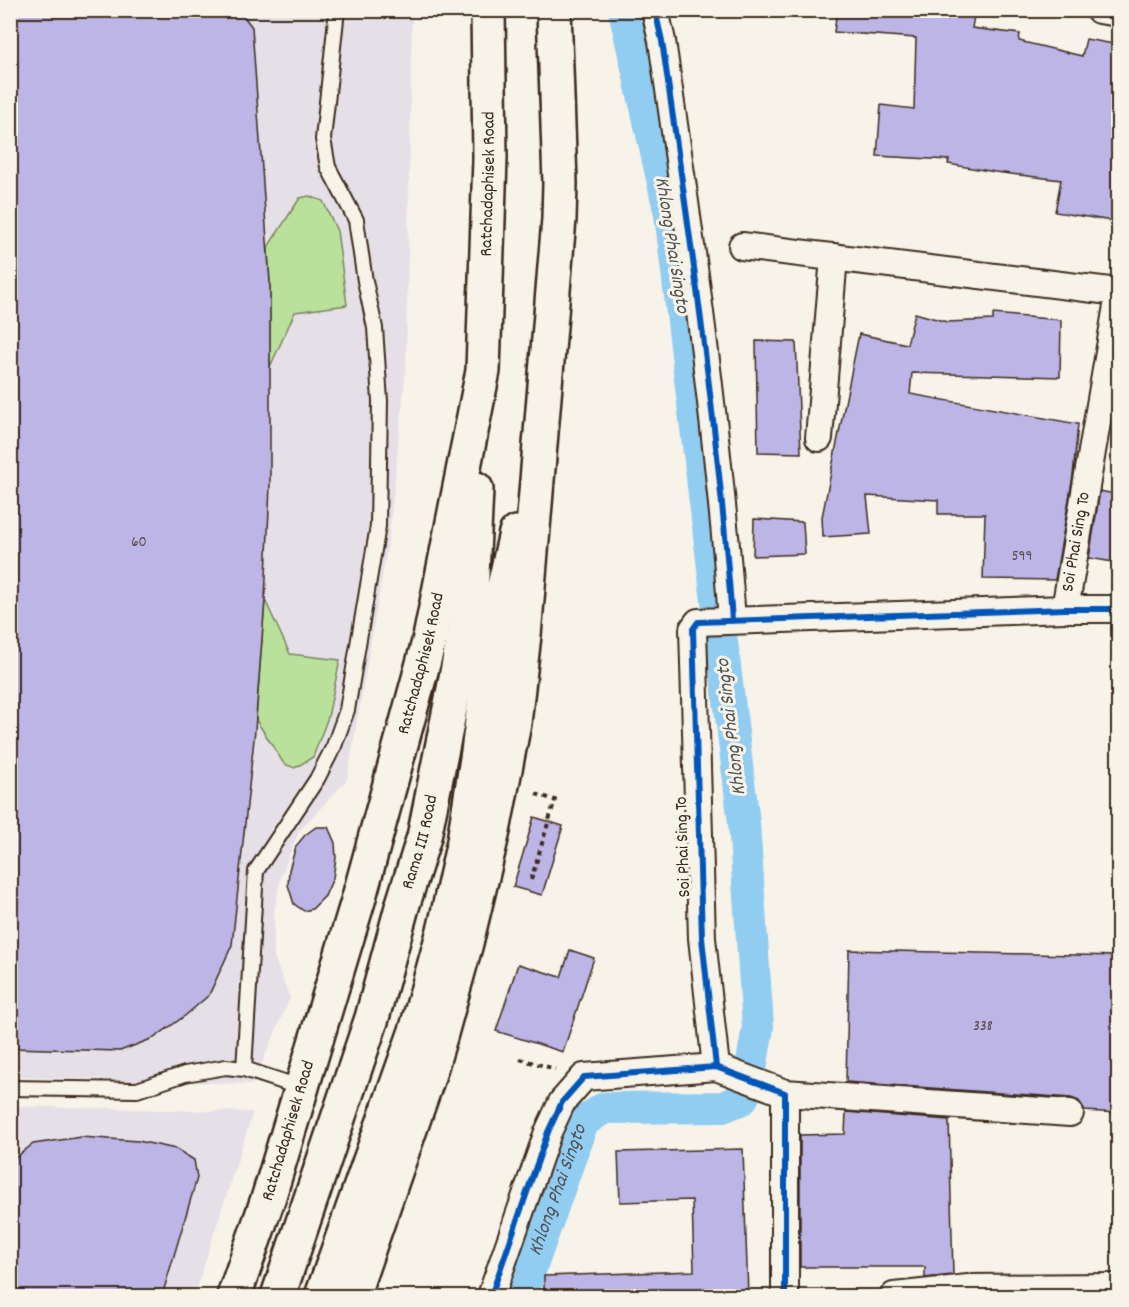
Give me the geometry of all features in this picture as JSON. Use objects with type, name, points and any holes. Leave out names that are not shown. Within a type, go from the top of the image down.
[{"type":"main road","name":"Ratchadaphisek Road","points":[[234,1296],[269,1196],[358,901],[430,638],[483,371],[490,158],[489,10]]},
{"type":"main road","points":[[352,1296],[427,1080],[466,943],[493,831],[517,701],[546,396],[560,183],[554,10]]},
{"type":"main road","name":"Rama III Road","points":[[278,1296],[372,1018],[402,907],[424,837],[469,608],[483,371]]},
{"type":"main road","points":[[322,1296],[417,1028],[445,927],[464,841],[493,636],[546,396]]},
{"type":"street","points":[[655,10],[662,41],[701,310],[724,510],[732,620]]},
{"type":"street","points":[[1099,10],[1119,13]]},
{"type":"street","points":[[742,246],[1119,292]]},
{"type":"street","points":[[819,438],[834,257]]},
{"type":"street","name":"Soi Phai Sing To","points":[[725,1071],[702,938],[693,629],[698,622],[732,620],[1065,609],[1119,300]]},
{"type":"street","points":[[1065,609],[1119,609]]},
{"type":"street","points":[[491,1296],[548,1132],[562,1102],[584,1077],[725,1071],[778,1091],[1070,1113]]},
{"type":"street","points":[[778,1091],[785,1296]]},
{"type":"street","points":[[894,1296],[1119,1287]]},
{"type":"lane","points":[[244,1069],[256,871],[317,779],[334,746],[347,710],[378,526],[380,401],[375,328],[365,282],[356,220],[328,167],[323,139],[337,10]]},
{"type":"lane","points":[[10,1088],[137,1090],[207,1070],[226,1067],[244,1069],[302,1088]]},
{"type":"path","points":[[531,792],[555,800],[531,880]]},
{"type":"path","points":[[520,1059],[556,1070]]},
{"type":"shaded area","points":[[11,11],[412,11],[406,368],[389,537],[347,780],[299,831],[281,876],[274,913],[274,957],[290,998],[253,1084],[11,1077]]},
{"type":"shaded area","points":[[11,1106],[253,1112],[194,1296],[11,1296]]},
{"type":"green space","points":[[309,196],[323,201],[337,231],[347,305],[295,312],[270,367],[268,247],[300,198]]},
{"type":"green space","points":[[265,600],[290,654],[340,660],[328,717],[313,757],[295,768],[284,764],[256,720]]},
{"type":"building","points":[[10,10],[239,10],[252,27],[270,283],[270,486],[265,600],[255,730],[232,945],[209,995],[154,1038],[120,1051],[10,1048]]},
{"type":"building","points":[[837,10],[975,10],[972,28],[1020,34],[1019,41],[1082,56],[1086,39],[1119,45],[1119,222],[1055,212],[1061,180],[948,164],[949,160],[877,156],[881,105],[914,109],[916,38],[834,32]]},
{"type":"building","points":[[915,313],[947,322],[993,320],[993,314],[1061,320],[1060,377],[912,373],[910,394],[1078,424],[1073,476],[1055,580],[983,579],[985,514],[938,514],[938,500],[867,496],[871,534],[823,537],[822,517],[859,334],[907,344]]},
{"type":"building","points":[[756,341],[796,342],[801,453],[758,452]]},
{"type":"building","points":[[1100,491],[1119,495],[1119,563],[1089,558]]},
{"type":"building","points":[[754,519],[803,522],[805,554],[753,556]]},
{"type":"building","points":[[534,817],[563,826],[542,895],[513,887]]},
{"type":"building","points":[[316,827],[328,827],[335,843],[336,858],[333,878],[325,896],[312,909],[304,911],[294,904],[288,885],[289,870],[296,846]]},
{"type":"building","points":[[570,950],[594,958],[563,1052],[496,1031],[518,964],[561,977]]},
{"type":"building","points":[[849,950],[1119,956],[1119,1113],[1084,1111],[1079,1101],[1071,1098],[846,1082]]},
{"type":"building","points":[[846,1112],[949,1120],[953,1275],[925,1278],[925,1267],[800,1267],[800,1135],[845,1134]]},
{"type":"building","points":[[81,1137],[138,1141],[176,1149],[194,1160],[197,1178],[162,1296],[10,1296],[10,1162],[33,1144]]},
{"type":"building","points":[[743,1149],[748,1296],[544,1296],[544,1276],[694,1271],[692,1200],[620,1202],[618,1152]]},
{"type":"waterway","name":"Khlong Phai Singto","points":[[521,1296],[583,1122],[604,1108],[723,1107],[742,1099],[748,1087],[758,1027],[744,823],[670,214],[624,10]]},
{"type":"cycle path","points":[[655,10],[662,41],[702,330],[719,475],[732,620]]},
{"type":"cycle path","points":[[716,1067],[702,938],[693,629],[698,622],[1118,609]]},
{"type":"cycle path","points":[[491,1296],[548,1132],[562,1102],[584,1077],[716,1067],[785,1093],[785,1296]]}]
